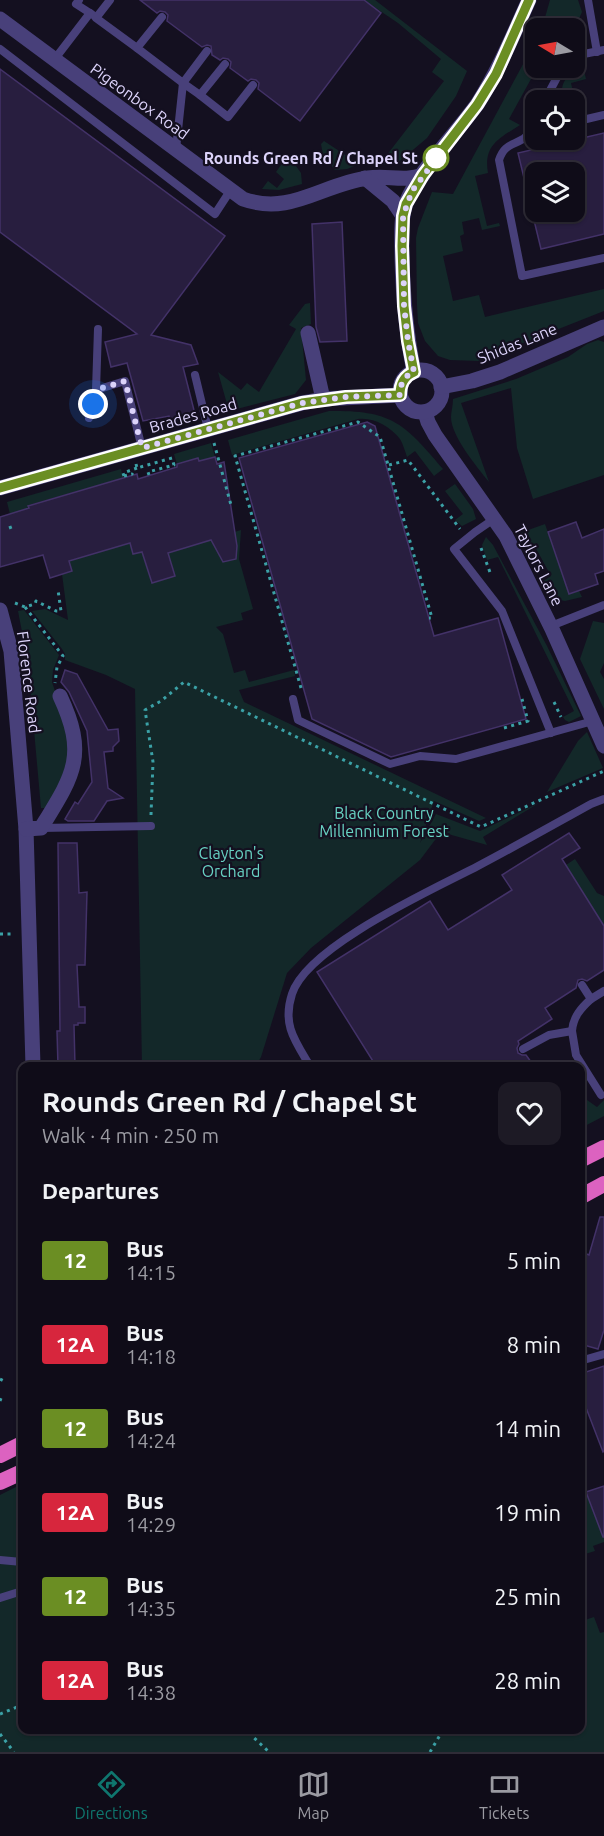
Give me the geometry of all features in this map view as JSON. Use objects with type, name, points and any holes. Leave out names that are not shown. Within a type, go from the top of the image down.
[{"type":"highway","points":[[585,1158],[604,1148]]},
{"type":"highway","points":[[585,1194],[604,1184]]},
{"type":"highway","points":[[0,1455],[18,1446]]},
{"type":"highway","points":[[0,1482],[18,1474]]},
{"type":"street","points":[[414,372],[404,306],[403,216],[412,191],[477,105],[496,74],[529,0]]},
{"type":"street","name":"Pigeonbox Road","points":[[0,19],[243,199],[258,204],[291,203],[325,189],[365,178],[380,176],[406,179],[423,175]]},
{"type":"street","points":[[365,178],[393,201],[403,216]]},
{"type":"street","name":"Shidas Lane","points":[[441,387],[472,381],[500,372],[604,327]]},
{"type":"street","points":[[308,333],[323,399]]},
{"type":"street","points":[[422,370],[429,372],[435,376],[441,387],[439,402],[425,412],[409,408],[404,404],[400,395],[405,377],[414,372],[422,370]]},
{"type":"street","name":"Brades Road","points":[[0,488],[139,455],[323,399],[400,395]]},
{"type":"street","name":"Taylors Lane","points":[[425,412],[435,435],[506,536],[551,626],[604,746]]},
{"type":"street","name":"Florence Road","points":[[7,607],[33,828],[33,1062]]},
{"type":"street","name":"Florence Road","points":[[33,828],[65,790],[73,770],[74,734],[69,714],[60,696]]},
{"type":"lane","points":[[54,60],[93,15],[110,0]]},
{"type":"lane","points":[[585,55],[601,51],[588,0]]},
{"type":"lane","points":[[75,1],[228,117],[253,86]]},
{"type":"lane","points":[[137,48],[162,17]]},
{"type":"lane","points":[[0,49],[215,214],[230,191]]},
{"type":"lane","points":[[176,149],[183,83],[207,51]]},
{"type":"lane","points":[[200,95],[225,64]]},
{"type":"lane","points":[[585,119],[604,115]]},
{"type":"lane","points":[[525,138],[507,147],[498,160],[522,276],[604,258]]},
{"type":"lane","points":[[89,418],[96,390],[98,329]]},
{"type":"lane","points":[[195,375],[210,433]]},
{"type":"lane","points":[[96,390],[125,381],[139,455]]},
{"type":"lane","points":[[494,519],[454,549],[502,611],[551,733]]},
{"type":"lane","points":[[551,626],[604,605]]},
{"type":"lane","points":[[293,699],[298,720],[390,764],[420,756],[456,759],[594,721]]},
{"type":"lane","points":[[308,1062],[294,1039],[288,1023],[292,992],[309,969],[343,940],[418,894],[477,866],[591,804],[604,800]]},
{"type":"lane","points":[[33,828],[151,826]]},
{"type":"lane","points":[[582,985],[591,999]]},
{"type":"lane","points":[[580,1062],[576,1055],[573,1023],[580,1009],[604,991]]},
{"type":"lane","points":[[523,1049],[549,1035],[573,1031]]},
{"type":"lane","points":[[585,1069],[601,1095]]},
{"type":"lane","points":[[585,1360],[604,1354]]},
{"type":"lane","points":[[0,1560],[18,1562]]},
{"type":"lane","points":[[0,1598],[18,1592]]},
{"type":"path","points":[[303,697],[236,456],[358,422],[380,437],[432,618],[429,618]]},
{"type":"path","points":[[210,433],[231,505]]},
{"type":"path","points":[[137,468],[139,455]]},
{"type":"path","points":[[133,475],[124,476],[123,472],[172,458],[174,465],[148,472],[149,475]]},
{"type":"path","points":[[389,465],[408,460],[460,530],[467,528]]},
{"type":"path","points":[[7,607],[25,607],[35,604],[36,601],[56,611],[61,611],[58,590]]},
{"type":"path","points":[[25,607],[63,656],[54,678],[60,696]]},
{"type":"path","points":[[151,826],[153,762],[146,710],[184,682]]},
{"type":"path","points":[[504,728],[528,721],[520,690]]},
{"type":"path","points":[[0,934],[16,934]]},
{"type":"path","points":[[0,1714],[18,1707]]},
{"type":"path","points":[[0,1734],[14,1752]]},
{"type":"path","points":[[248,1734],[269,1752]]},
{"type":"path","points":[[430,1752],[441,1734]]},
{"type":"green space","points":[[364,0],[375,0],[467,71],[456,96],[427,138],[395,165],[359,164],[371,153],[383,160],[444,81],[432,72],[441,59],[398,23]]},
{"type":"green space","points":[[550,0],[578,0],[582,12],[579,18],[545,18]]},
{"type":"green space","points":[[525,61],[525,78],[532,78],[509,119],[520,125],[495,143],[491,149],[487,163],[488,173],[475,176],[487,226],[499,223],[500,226],[482,230],[479,218],[462,222],[464,234],[460,236],[463,251],[443,256],[453,301],[479,295],[485,317],[604,289],[604,311],[478,361],[450,360],[438,356],[425,341],[418,323],[416,238],[432,192],[453,194]]},
{"type":"green space","points":[[585,75],[586,79],[571,83],[573,90],[562,90],[565,80],[585,78]]},
{"type":"green space","points":[[324,141],[359,164],[347,169],[335,170],[323,155],[321,144]]},
{"type":"green space","points":[[288,155],[301,173],[302,184],[279,190],[262,189],[268,181],[277,188],[284,179],[276,172]]},
{"type":"green space","points":[[310,303],[311,324],[301,328],[306,380],[295,394],[229,411],[218,372],[241,390],[247,383],[259,392],[296,329],[289,325],[305,304]]},
{"type":"green space","points":[[598,340],[604,342],[604,475],[533,499],[517,448],[511,388],[461,403],[489,482],[455,433],[451,417],[453,399],[516,379],[568,357],[587,344]]},
{"type":"green space","points":[[329,411],[368,413],[395,422],[418,440],[443,469],[434,476],[415,451],[407,457],[400,439],[391,430],[381,423],[364,419],[232,455],[228,440]]},
{"type":"green space","points":[[211,443],[215,457],[199,461],[198,458],[177,464],[174,454]]},
{"type":"green space","points":[[121,469],[123,478],[29,505],[29,508],[10,514],[7,502]]},
{"type":"green space","points":[[455,484],[473,509],[476,519],[462,526],[455,520],[463,514],[445,491]]},
{"type":"green space","points":[[545,524],[569,594],[579,591],[582,597],[565,601],[551,598],[542,582],[551,576],[533,543],[520,549],[517,534]]},
{"type":"green space","points":[[241,530],[239,559],[253,609],[241,613],[243,620],[216,627],[223,634],[234,673],[245,670],[249,682],[294,670],[295,676],[239,690],[244,702],[486,818],[479,821],[434,801],[420,843],[436,814],[480,831],[539,803],[483,837],[487,845],[441,832],[420,860],[311,948],[287,973],[258,1062],[142,1062],[135,689],[106,675],[65,660],[62,649],[32,611],[45,609],[68,620],[62,574],[72,571],[69,561],[130,543],[134,554],[155,548],[183,548]],"holes":[[[171,562],[175,576],[151,583],[148,568]]]},
{"type":"green space","points":[[486,537],[493,545],[547,646],[581,716],[569,722],[563,717],[574,711],[498,557],[487,560],[482,545]]},
{"type":"green space","points":[[24,610],[59,655],[53,670],[52,682],[69,734],[68,768],[47,808],[41,808],[28,663],[18,611]]},
{"type":"green space","points":[[593,621],[604,623],[604,663],[600,672],[604,679],[604,709],[580,659]]},
{"type":"green space","points":[[587,732],[603,768],[547,792],[578,741]]},
{"type":"green space","points":[[575,859],[597,893],[604,896],[604,926],[566,865]]},
{"type":"green space","points":[[604,1100],[604,1116],[585,1126],[585,1101],[597,1107]]},
{"type":"green space","points":[[18,1486],[18,1734],[585,1734],[585,1620],[594,1617],[600,1633],[604,1632],[604,1752],[0,1752],[0,1495]]},
{"type":"green space","points":[[586,1492],[600,1529],[604,1528],[604,1542],[593,1546],[595,1551],[585,1554]]},
{"type":"building","points":[[140,0],[364,0],[381,13],[300,121],[258,89],[259,83],[256,80],[248,81],[230,68],[231,62],[228,59],[220,60],[212,55],[211,46],[202,47],[167,21],[168,15],[165,12],[157,13]]},
{"type":"building","points":[[0,69],[225,236],[151,335],[191,345],[198,364],[183,367],[196,418],[171,425],[169,416],[143,421],[127,363],[111,367],[105,342],[137,334],[0,232]]},
{"type":"building","points":[[604,133],[604,234],[541,249],[534,222],[585,222],[585,162],[525,162],[525,182],[518,153],[531,150],[585,150],[585,137]]},
{"type":"building","points":[[342,222],[347,341],[320,342],[316,327],[312,224]]},
{"type":"building","points":[[367,422],[375,426],[434,636],[498,618],[526,719],[391,757],[312,719],[239,458]]},
{"type":"building","points":[[215,457],[217,464],[224,462],[237,546],[236,559],[223,562],[211,540],[168,553],[175,576],[152,583],[142,552],[133,554],[130,543],[69,561],[72,571],[50,578],[43,555],[0,567],[0,517],[29,508],[28,506],[137,474],[138,479],[198,458],[199,461]]},
{"type":"building","points":[[576,522],[582,538],[604,529],[604,571],[595,574],[598,584],[569,594],[548,532]]},
{"type":"building","points":[[65,670],[77,674],[108,730],[118,729],[119,741],[113,747],[113,751],[104,752],[108,788],[123,798],[107,801],[94,821],[65,819],[75,802],[78,804],[92,782],[87,731],[69,692],[61,682]]},
{"type":"building","points":[[569,833],[580,848],[562,859],[604,926],[604,970],[587,981],[578,980],[576,988],[545,1008],[552,1019],[518,1041],[518,1053],[526,1055],[531,1062],[373,1062],[317,972],[430,901],[448,930],[512,890],[502,875]]},
{"type":"building","points":[[58,843],[77,843],[79,893],[87,892],[85,965],[77,965],[79,1007],[85,1007],[85,1023],[74,1025],[75,1062],[58,1062],[57,1031],[60,1031]]},
{"type":"building","points":[[600,1217],[604,1217],[604,1330],[598,1349],[585,1345],[585,1253],[589,1255]]},
{"type":"building","points":[[604,1366],[603,1452],[585,1405],[585,1372]]},
{"type":"building","points":[[604,1486],[604,1537],[603,1537],[586,1492]]},
{"type":"bus line","name":"12","points":[[0,488],[302,403],[346,397],[400,395],[400,387],[405,377],[414,372],[404,306],[402,246],[403,216],[406,204],[423,175],[477,105],[496,74],[529,0]]},
{"type":"place","name":"Rounds Green Rd / Chapel St","points":[[436,158]]},
{"type":"route","points":[[93,404],[96,390],[125,381],[142,448],[302,403],[346,397],[400,395],[400,387],[405,377],[414,372],[404,306],[403,216],[412,191],[440,154],[436,158]]},
{"type":"park label","name":"Black Country Millennium Forest","points":[[384,822]]},
{"type":"park label","name":"Clayton's Orchard","points":[[231,862]]}]
